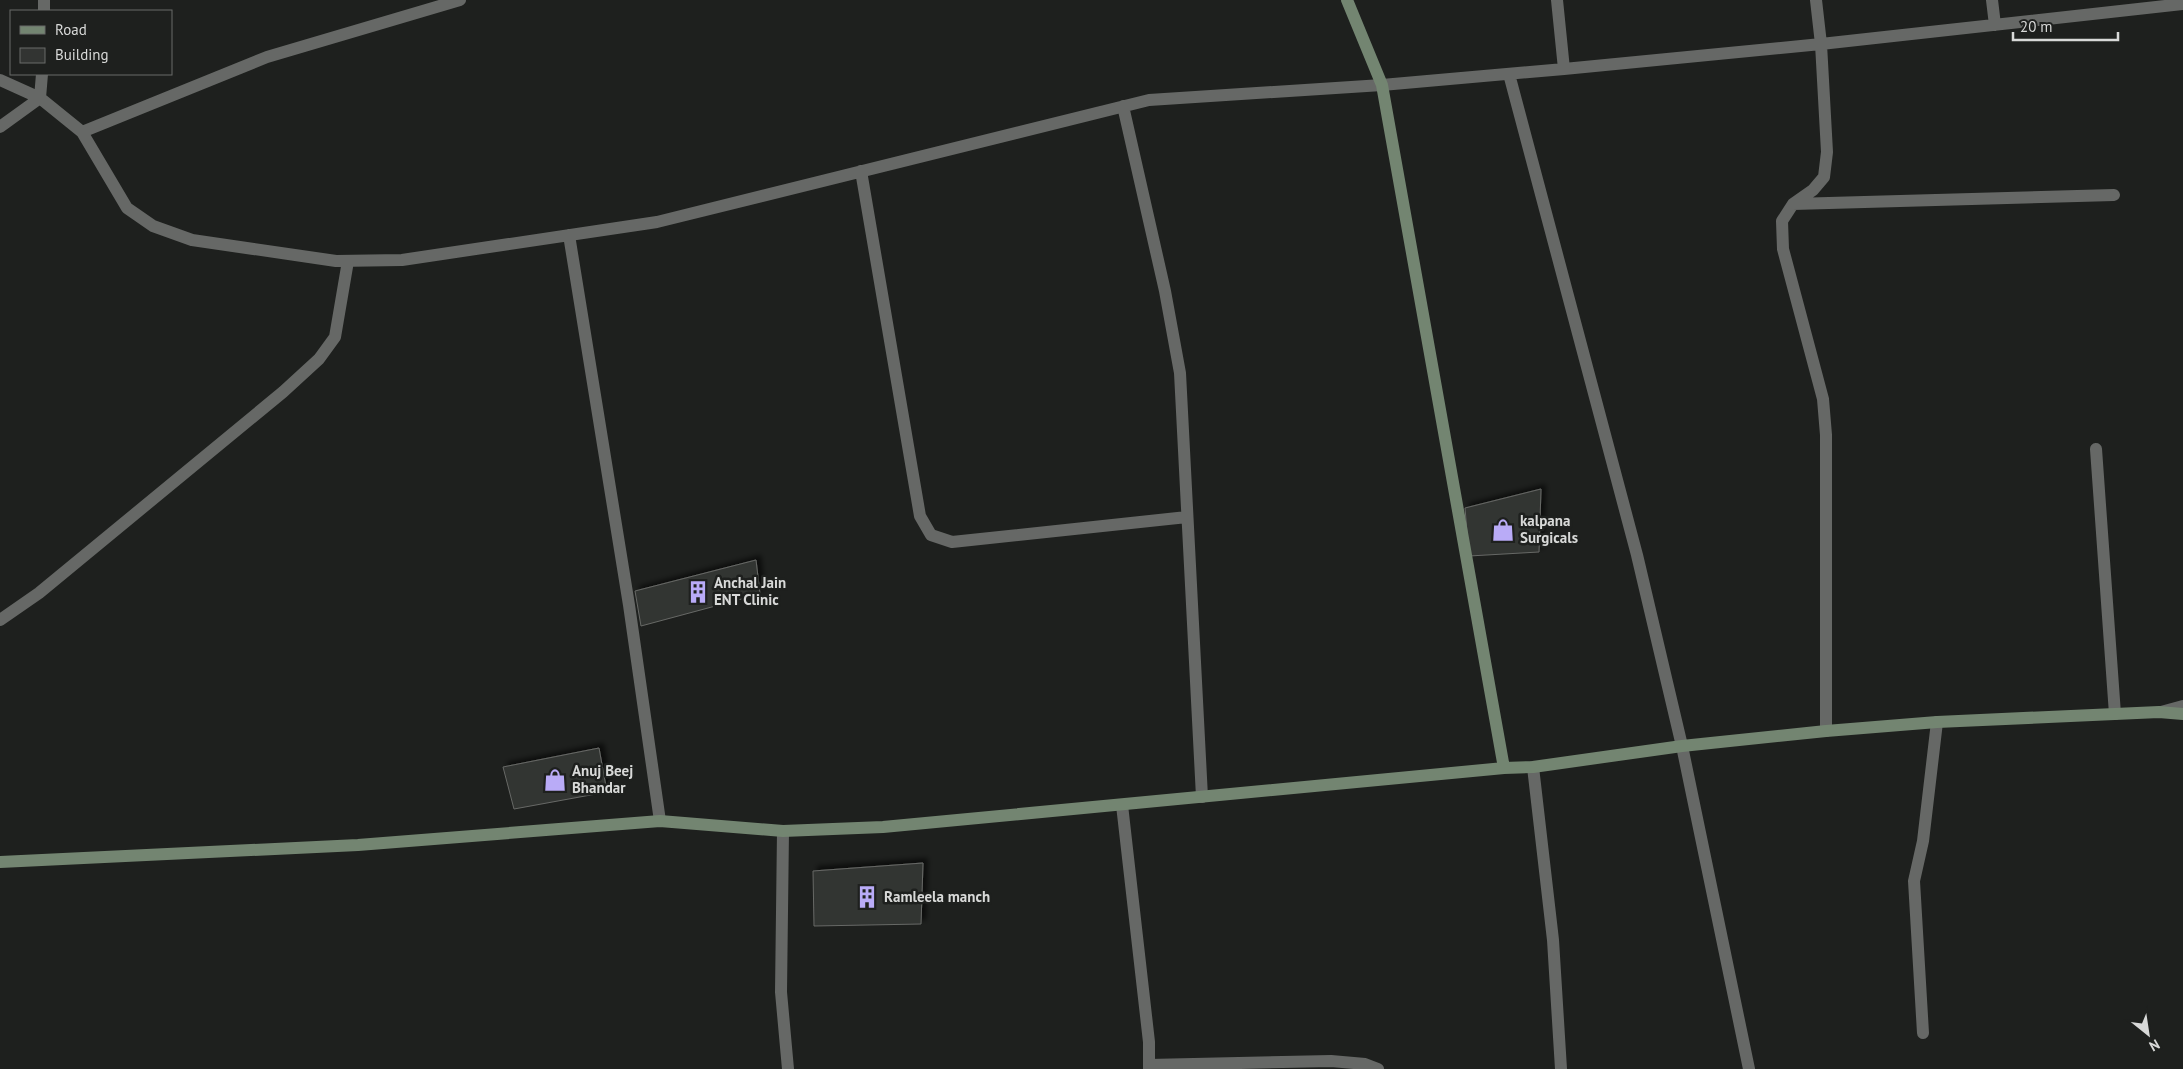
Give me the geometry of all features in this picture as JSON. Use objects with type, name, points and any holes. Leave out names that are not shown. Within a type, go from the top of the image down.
[{"type":"main road","points":[[1347,0],[1382,85],[1504,768]]},
{"type":"main road","points":[[0,862],[358,845],[660,821],[783,831],[883,827],[1504,768],[1533,767],[1682,746],[1826,731],[1937,722],[2159,712],[2183,714]]},
{"type":"street","points":[[82,132],[267,57],[460,0]]},
{"type":"street","points":[[1557,0],[1564,69]]},
{"type":"street","points":[[1816,0],[1821,44],[1826,152],[1824,177],[1813,190],[1793,204],[1782,221],[1783,249],[1823,399],[1826,435],[1826,731]]},
{"type":"street","points":[[1992,0],[1995,26]]},
{"type":"street","points":[[0,80],[40,98],[82,132],[127,208],[153,226],[192,240],[348,261],[402,260],[657,222],[1149,100],[1382,85],[1564,69],[1995,26],[2180,3]]},
{"type":"street","points":[[1510,74],[1637,555],[1682,746],[1749,1069]]},
{"type":"street","points":[[0,127],[40,98],[42,75]]},
{"type":"street","points":[[1123,106],[1165,291],[1180,373],[1202,797]]},
{"type":"street","points":[[862,171],[920,516],[931,535],[952,542],[1187,517]]},
{"type":"street","points":[[1793,204],[2114,195]]},
{"type":"street","points":[[569,235],[629,605],[660,821]]},
{"type":"street","points":[[0,620],[39,593],[283,392],[319,359],[335,337],[348,261]]},
{"type":"street","points":[[2096,448],[2115,714]]},
{"type":"street","points":[[2159,712],[2183,706]]},
{"type":"street","points":[[1924,1033],[1914,881],[1923,841],[1937,722]]},
{"type":"street","points":[[1533,767],[1553,940],[1561,1069]]},
{"type":"street","points":[[1122,805],[1148,1032],[1149,1067],[1331,1061],[1365,1064],[1378,1069]]},
{"type":"street","points":[[783,831],[781,992],[788,1069]]},
{"type":"building","name":"kalpana Surgicals","points":[[1541,489],[1539,552],[1469,556],[1465,508]]},
{"type":"building","name":"Anchal Jain ENT Clinic","points":[[756,560],[760,594],[641,626],[635,591]]},
{"type":"building","name":"Anuj Beej Bhandar","points":[[599,748],[607,792],[514,809],[503,767]]},
{"type":"building","name":"Ramleela manch","points":[[923,863],[921,924],[814,926],[813,871]]},
{"type":"place","name":"kalpana Surgicals","points":[[1503,530]]},
{"type":"place","name":"Anchal Jain ENT Clinic","points":[[698,592]]},
{"type":"place","name":"Anuj Beej Bhandar","points":[[555,780]]},
{"type":"place","name":"Ramleela manch","points":[[867,897]]}]
